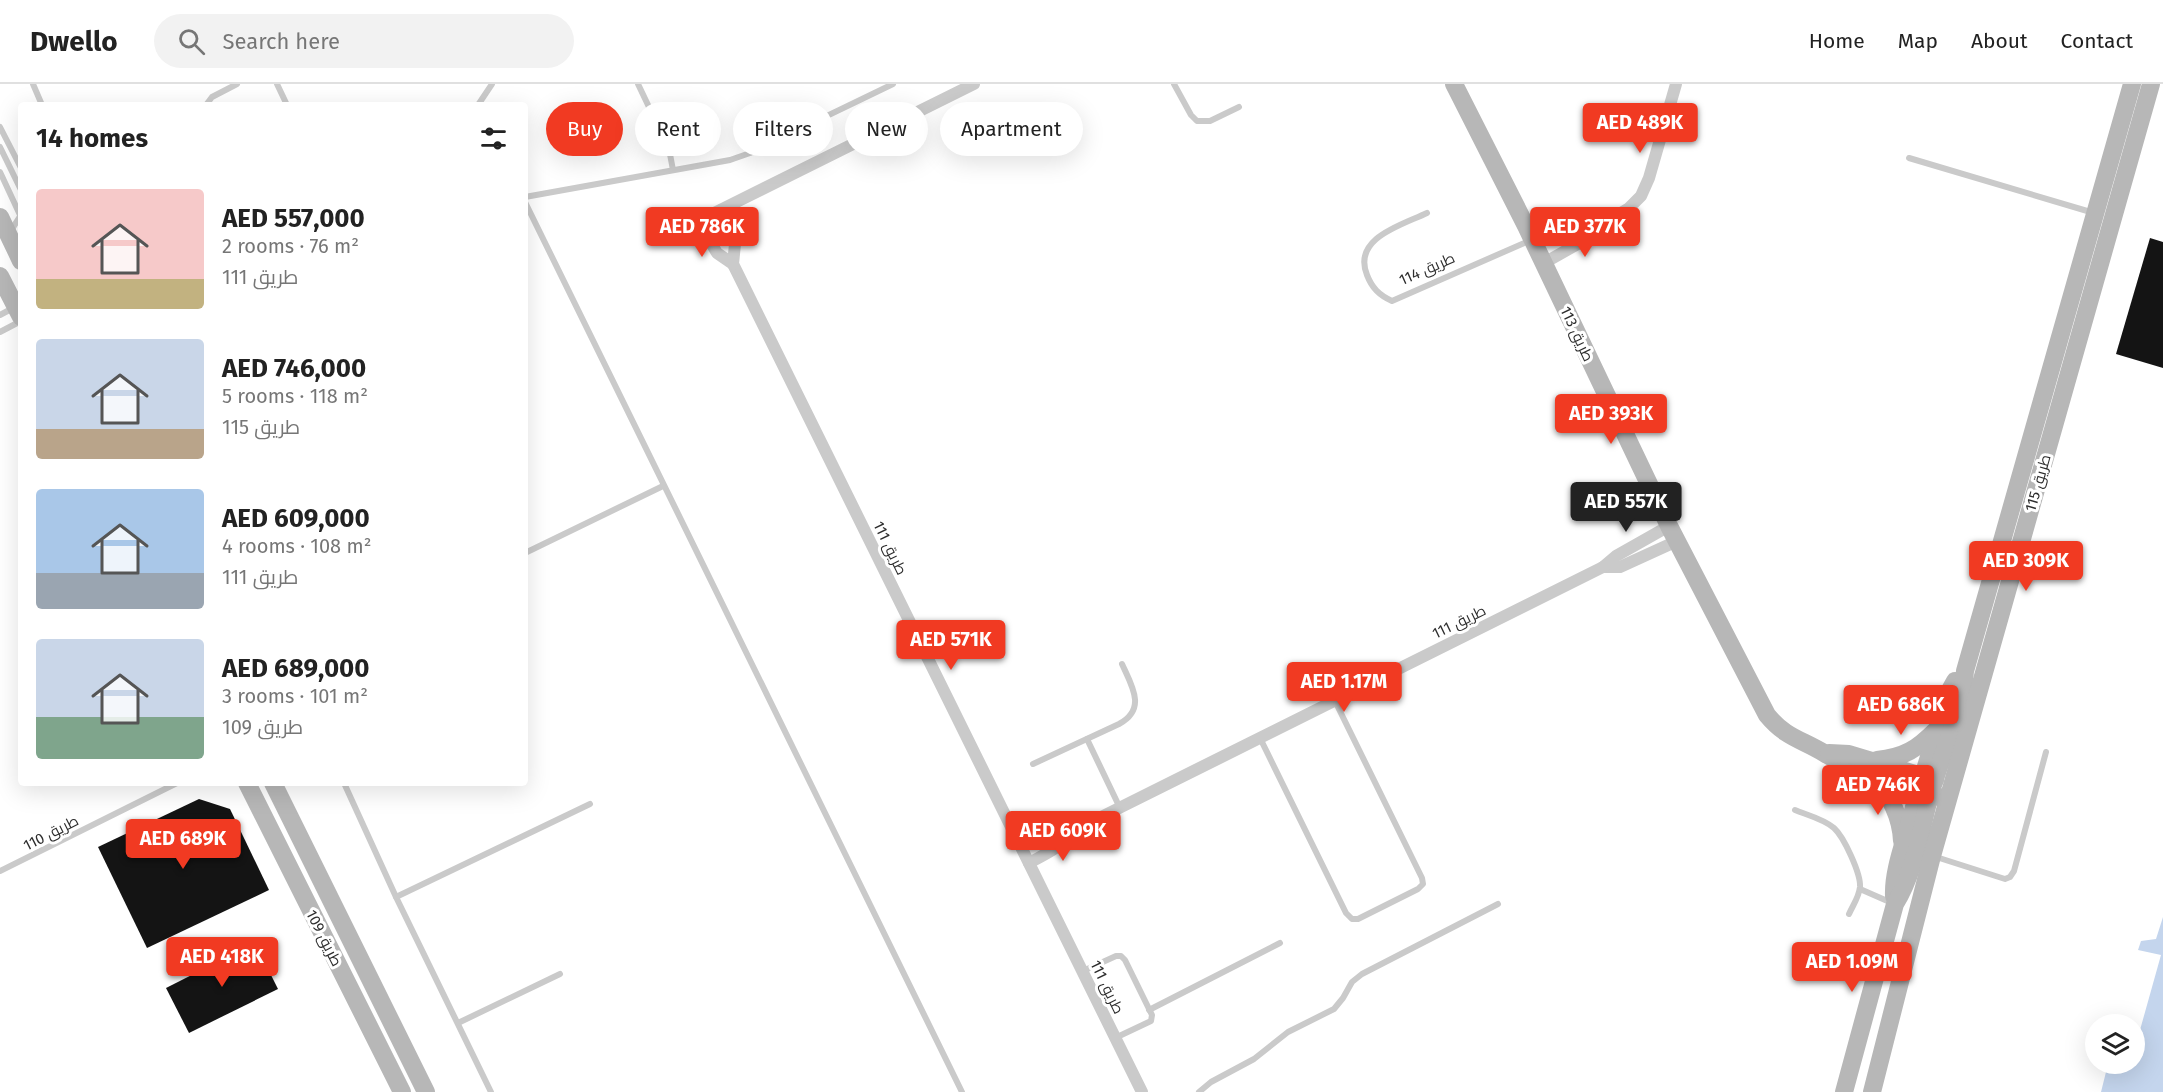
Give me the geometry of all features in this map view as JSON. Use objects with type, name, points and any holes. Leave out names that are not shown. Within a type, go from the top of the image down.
[{"type":"street","points":[[676,232],[974,84]]},
{"type":"street","name":"طريق 113","points":[[1454,84],[1529,232],[1673,534],[1767,714],[1788,736],[1824,753],[1849,754],[1872,768],[1931,788]]},
{"type":"street","points":[[1544,263],[1590,237],[1603,224],[1629,208],[1641,196],[1649,178],[1676,84]]},
{"type":"street","name":"طريق 115","points":[[1894,904],[1894,888],[1903,848],[1931,788],[1960,700],[1965,671],[2132,84]]},
{"type":"street","name":"طريق 115","points":[[1844,1092],[1894,904],[1909,876],[1931,788],[2151,84]]},
{"type":"street","name":"طريق 111","points":[[721,210],[735,244],[734,264],[1142,1092]]},
{"type":"street","points":[[0,217],[18,254]]},
{"type":"street","name":"طريق 111","points":[[698,221],[717,253],[734,264]]},
{"type":"street","points":[[1529,232],[1561,231],[1603,224]]},
{"type":"street","points":[[0,276],[16,313]]},
{"type":"street","name":"طريق 111","points":[[1029,863],[1055,849],[1071,832],[1603,567],[1616,555],[1673,534]]},
{"type":"street","name":"طريق 115","points":[[1872,1092],[1932,856],[1931,788],[1938,728],[1950,690],[1965,671]]},
{"type":"street","points":[[1903,848],[1900,825],[1893,803],[1872,768],[1914,750],[1938,728]]},
{"type":"street","name":"طريق 109","points":[[249,786],[402,1092]]},
{"type":"street","name":"طريق 109","points":[[274,786],[426,1092]]},
{"type":"street","name":"طريق 111","points":[[1020,845],[1052,831],[1071,832]]},
{"type":"lane","points":[[33,84],[41,102]]},
{"type":"lane","points":[[208,102],[212,97],[237,84]]},
{"type":"lane","points":[[277,84],[286,102]]},
{"type":"lane","points":[[480,102],[492,84]]},
{"type":"lane","points":[[638,84],[669,149],[673,170]]},
{"type":"lane","points":[[874,84],[878,91]]},
{"type":"lane","points":[[528,196],[730,160],[750,153],[892,84]]},
{"type":"lane","points":[[1174,84],[1191,115],[1197,121],[1210,121],[1239,107]]},
{"type":"lane","points":[[0,127],[18,162]]},
{"type":"lane","points":[[0,147],[18,184]]},
{"type":"lane","points":[[1909,158],[2095,213]]},
{"type":"lane","points":[[0,172],[18,209]]},
{"type":"lane","points":[[528,208],[962,1092]]},
{"type":"lane","name":"طريق 114","points":[[1427,213],[1378,236],[1368,247],[1364,258],[1365,270],[1380,296],[1392,301],[1529,232]]},
{"type":"lane","points":[[9,235],[18,220]]},
{"type":"lane","points":[[0,332],[16,313]]},
{"type":"lane","points":[[528,552],[663,486]]},
{"type":"lane","points":[[1033,764],[1125,721],[1136,704],[1134,690],[1122,664]]},
{"type":"lane","points":[[1260,738],[1346,913],[1352,919],[1358,919],[1418,889],[1423,884],[1422,878],[1335,700]]},
{"type":"lane","points":[[1087,739],[1120,808]]},
{"type":"lane","points":[[1932,856],[2005,879],[2010,877],[2014,871],[2046,752]]},
{"type":"lane","name":"طريق 110","points":[[0,871],[171,786]]},
{"type":"lane","points":[[345,786],[396,897],[491,1092]]},
{"type":"lane","points":[[396,897],[590,804]]},
{"type":"lane","points":[[1795,810],[1829,824],[1838,833],[1857,873],[1860,889],[1849,914]]},
{"type":"lane","points":[[1860,889],[1894,904]]},
{"type":"lane","points":[[1200,1092],[1211,1082],[1254,1059],[1288,1032],[1334,1009],[1352,982],[1362,974],[1498,904]]},
{"type":"lane","points":[[1149,1010],[1280,943]]},
{"type":"lane","points":[[1082,972],[1116,956],[1121,956],[1125,960],[1153,1017],[1151,1021],[1115,1039]]},
{"type":"lane","points":[[458,1023],[560,974]]},
{"type":"water","points":[[2163,917],[2163,1092],[2101,1092],[2106,1074],[2145,1074],[2144,1014],[2161,955],[2138,950],[2141,941],[2156,939]]},
{"type":"building","points":[[2150,238],[2163,242],[2163,368],[2116,354]]},
{"type":"building","points":[[199,799],[230,809],[269,890],[147,948],[98,847]]},
{"type":"building","points":[[255,943],[278,989],[189,1033],[166,988]]}]
